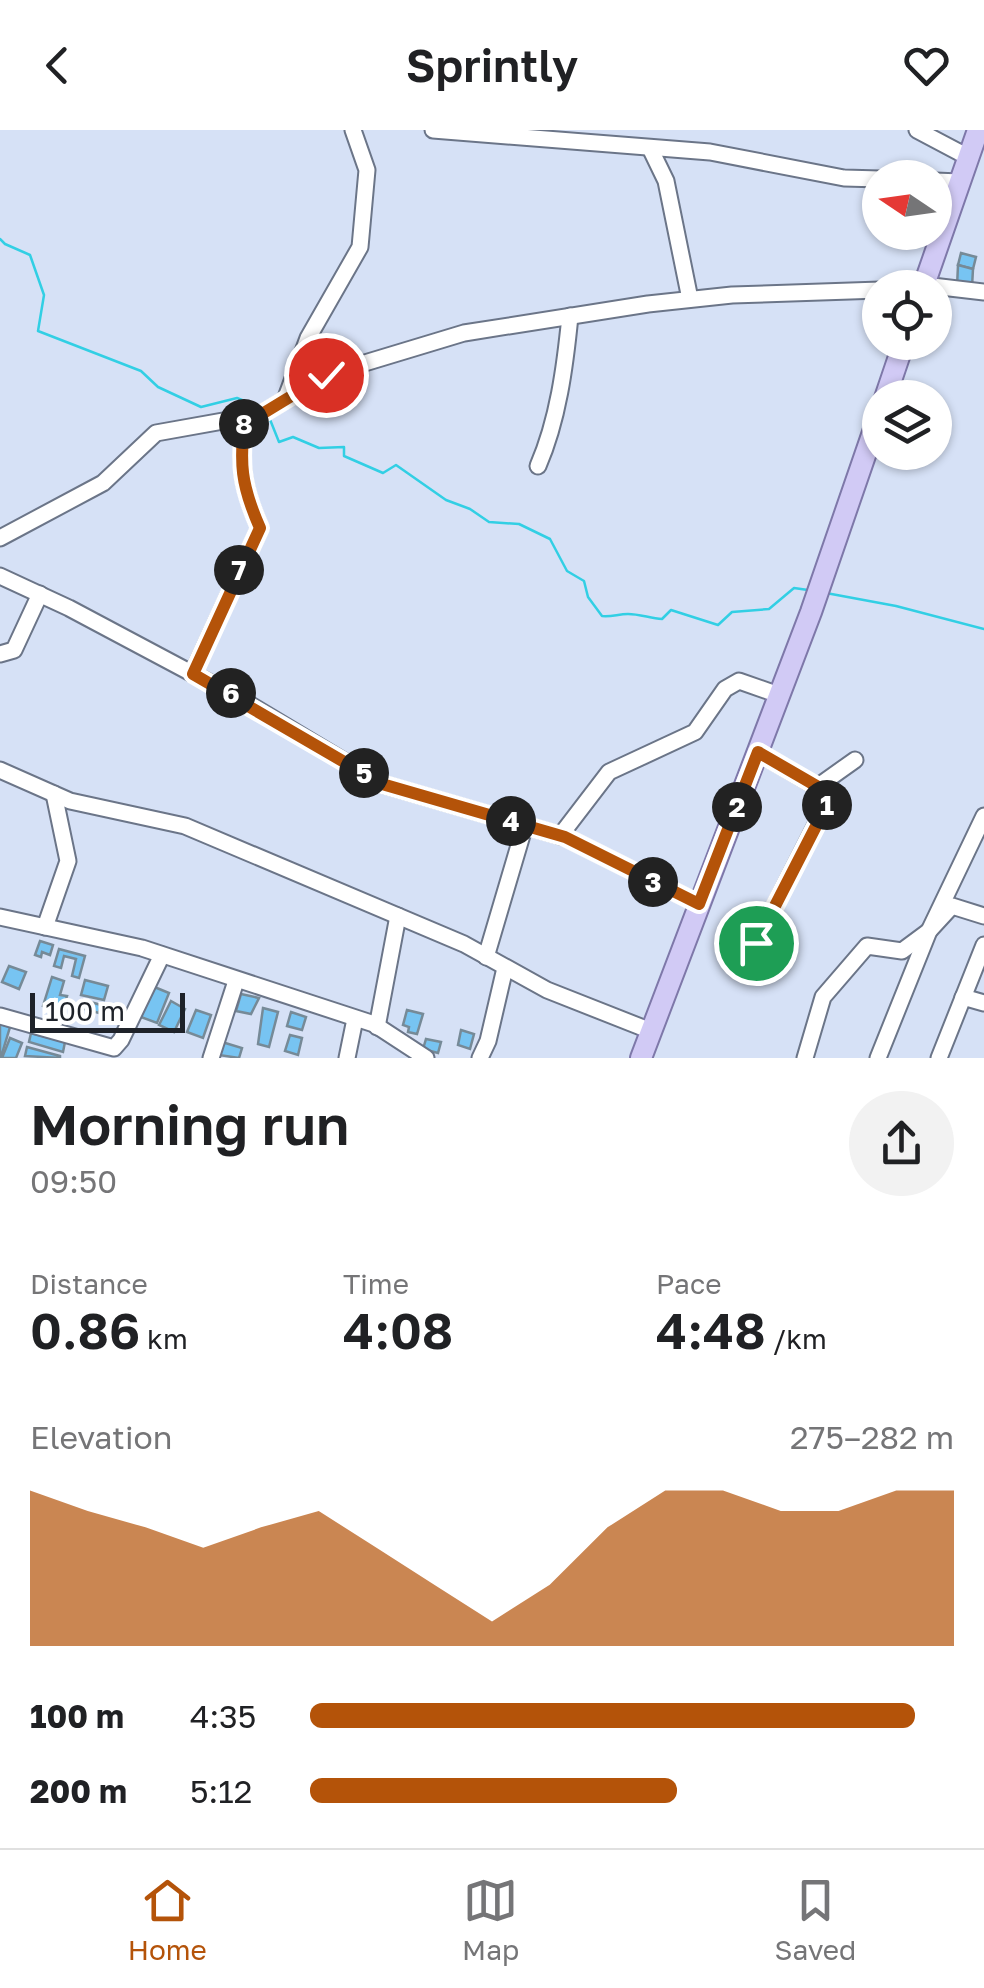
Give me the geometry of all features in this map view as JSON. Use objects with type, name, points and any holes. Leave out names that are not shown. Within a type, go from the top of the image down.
[{"type":"main road","points":[[930,270],[978,130]]},
{"type":"main road","points":[[641,1058],[792,662],[862,464]]},
{"type":"street","points":[[285,400],[308,338],[360,246],[367,170],[353,130]]},
{"type":"street","points":[[434,130],[710,152],[862,179]]},
{"type":"street","points":[[917,130],[968,158]]},
{"type":"street","points":[[650,148],[666,181],[690,299]]},
{"type":"street","points":[[952,182],[960,182]]},
{"type":"street","points":[[952,289],[984,292]]},
{"type":"street","points":[[0,538],[104,483],[156,432],[262,414],[326,375],[464,334],[690,299],[862,291]]},
{"type":"street","points":[[538,466],[564,373],[570,316]]},
{"type":"street","points":[[193,674],[260,528],[244,492],[241,446],[245,417]]},
{"type":"street","points":[[0,576],[193,674],[382,784],[560,836],[699,904]]},
{"type":"street","points":[[0,654],[14,650],[40,594]]},
{"type":"street","points":[[560,836],[609,772],[695,732],[725,690],[739,681],[779,695]]},
{"type":"street","points":[[756,943],[832,795],[758,752]]},
{"type":"street","points":[[817,787],[855,760]]},
{"type":"street","points":[[0,770],[70,801],[185,826],[398,916],[547,990],[651,1031]]},
{"type":"street","points":[[45,927],[68,861],[54,794]]},
{"type":"street","points":[[878,1058],[929,931],[984,816]]},
{"type":"street","points":[[486,957],[525,826]]},
{"type":"street","points":[[806,1058],[823,998],[868,946],[902,950],[929,931],[952,906],[984,916]]},
{"type":"street","points":[[378,1027],[398,916]]},
{"type":"street","points":[[0,918],[162,955],[355,1018],[378,1027],[426,1058]]},
{"type":"street","points":[[946,1057],[984,945]]},
{"type":"street","points":[[0,1016],[114,1048],[162,955]]},
{"type":"street","points":[[480,1058],[488,1041],[504,968]]},
{"type":"street","points":[[211,1058],[236,981]]},
{"type":"street","points":[[963,998],[984,1003]]},
{"type":"street","points":[[347,1058],[355,1018]]},
{"type":"building","points":[[961,253],[976,257],[973,269],[958,265]]},
{"type":"building","points":[[958,265],[973,269],[972,287],[957,287]]},
{"type":"building","points":[[40,941],[53,945],[50,955],[35,955]]},
{"type":"building","points":[[59,949],[85,956],[79,978],[72,976],[76,959],[64,956],[61,968],[54,966]]},
{"type":"building","points":[[9,966],[26,972],[19,989],[2,982]]},
{"type":"building","points":[[52,977],[64,981],[60,995],[67,996],[60,1018],[49,1014],[51,1009],[43,1006]]},
{"type":"building","points":[[85,980],[108,986],[104,1000],[81,995]]},
{"type":"building","points":[[152,986],[169,993],[157,1023],[141,1017]]},
{"type":"building","points":[[241,994],[259,998],[251,1014],[236,1011]]},
{"type":"building","points":[[83,1000],[101,1005],[99,1013],[81,1008]]},
{"type":"building","points":[[171,1001],[185,1009],[174,1032],[159,1025]]},
{"type":"building","points":[[263,1008],[278,1012],[269,1047],[258,1044]]},
{"type":"building","points":[[196,1010],[211,1015],[203,1038],[187,1032]]},
{"type":"building","points":[[407,1010],[423,1014],[417,1034],[408,1032],[409,1027],[403,1025]]},
{"type":"building","points":[[291,1012],[306,1017],[302,1030],[287,1026]]},
{"type":"building","points":[[0,1024],[10,1027],[1,1057],[0,1057]]},
{"type":"building","points":[[461,1030],[474,1034],[470,1049],[458,1045]]},
{"type":"building","points":[[31,1033],[65,1042],[63,1052],[29,1042]]},
{"type":"building","points":[[290,1035],[302,1038],[298,1055],[285,1051]]},
{"type":"building","points":[[10,1038],[22,1043],[16,1058],[2,1058]]},
{"type":"building","points":[[426,1039],[441,1042],[438,1053],[423,1049]]},
{"type":"building","points":[[222,1042],[242,1048],[239,1058],[219,1055]]},
{"type":"building","points":[[27,1047],[60,1056],[60,1058],[25,1056]]},
{"type":"waterway","points":[[0,239],[30,255],[44,295],[38,331],[141,371],[158,387],[201,407],[237,398],[257,406]]},
{"type":"waterway","points":[[269,417],[279,442],[293,437],[319,448],[344,447],[344,456],[383,473],[396,465],[446,500],[489,522],[519,524],[550,539],[567,571],[584,581],[588,597],[602,616],[632,614],[662,619],[671,610],[718,625],[732,612],[769,609],[794,588],[808,590]]},
{"type":"waterway","points":[[826,593],[984,629]]},
{"type":"route","points":[[326,375],[262,414],[245,417],[241,446],[244,492],[260,528],[193,674],[382,784],[565,837],[699,904],[758,752],[832,795],[756,943]]}]
